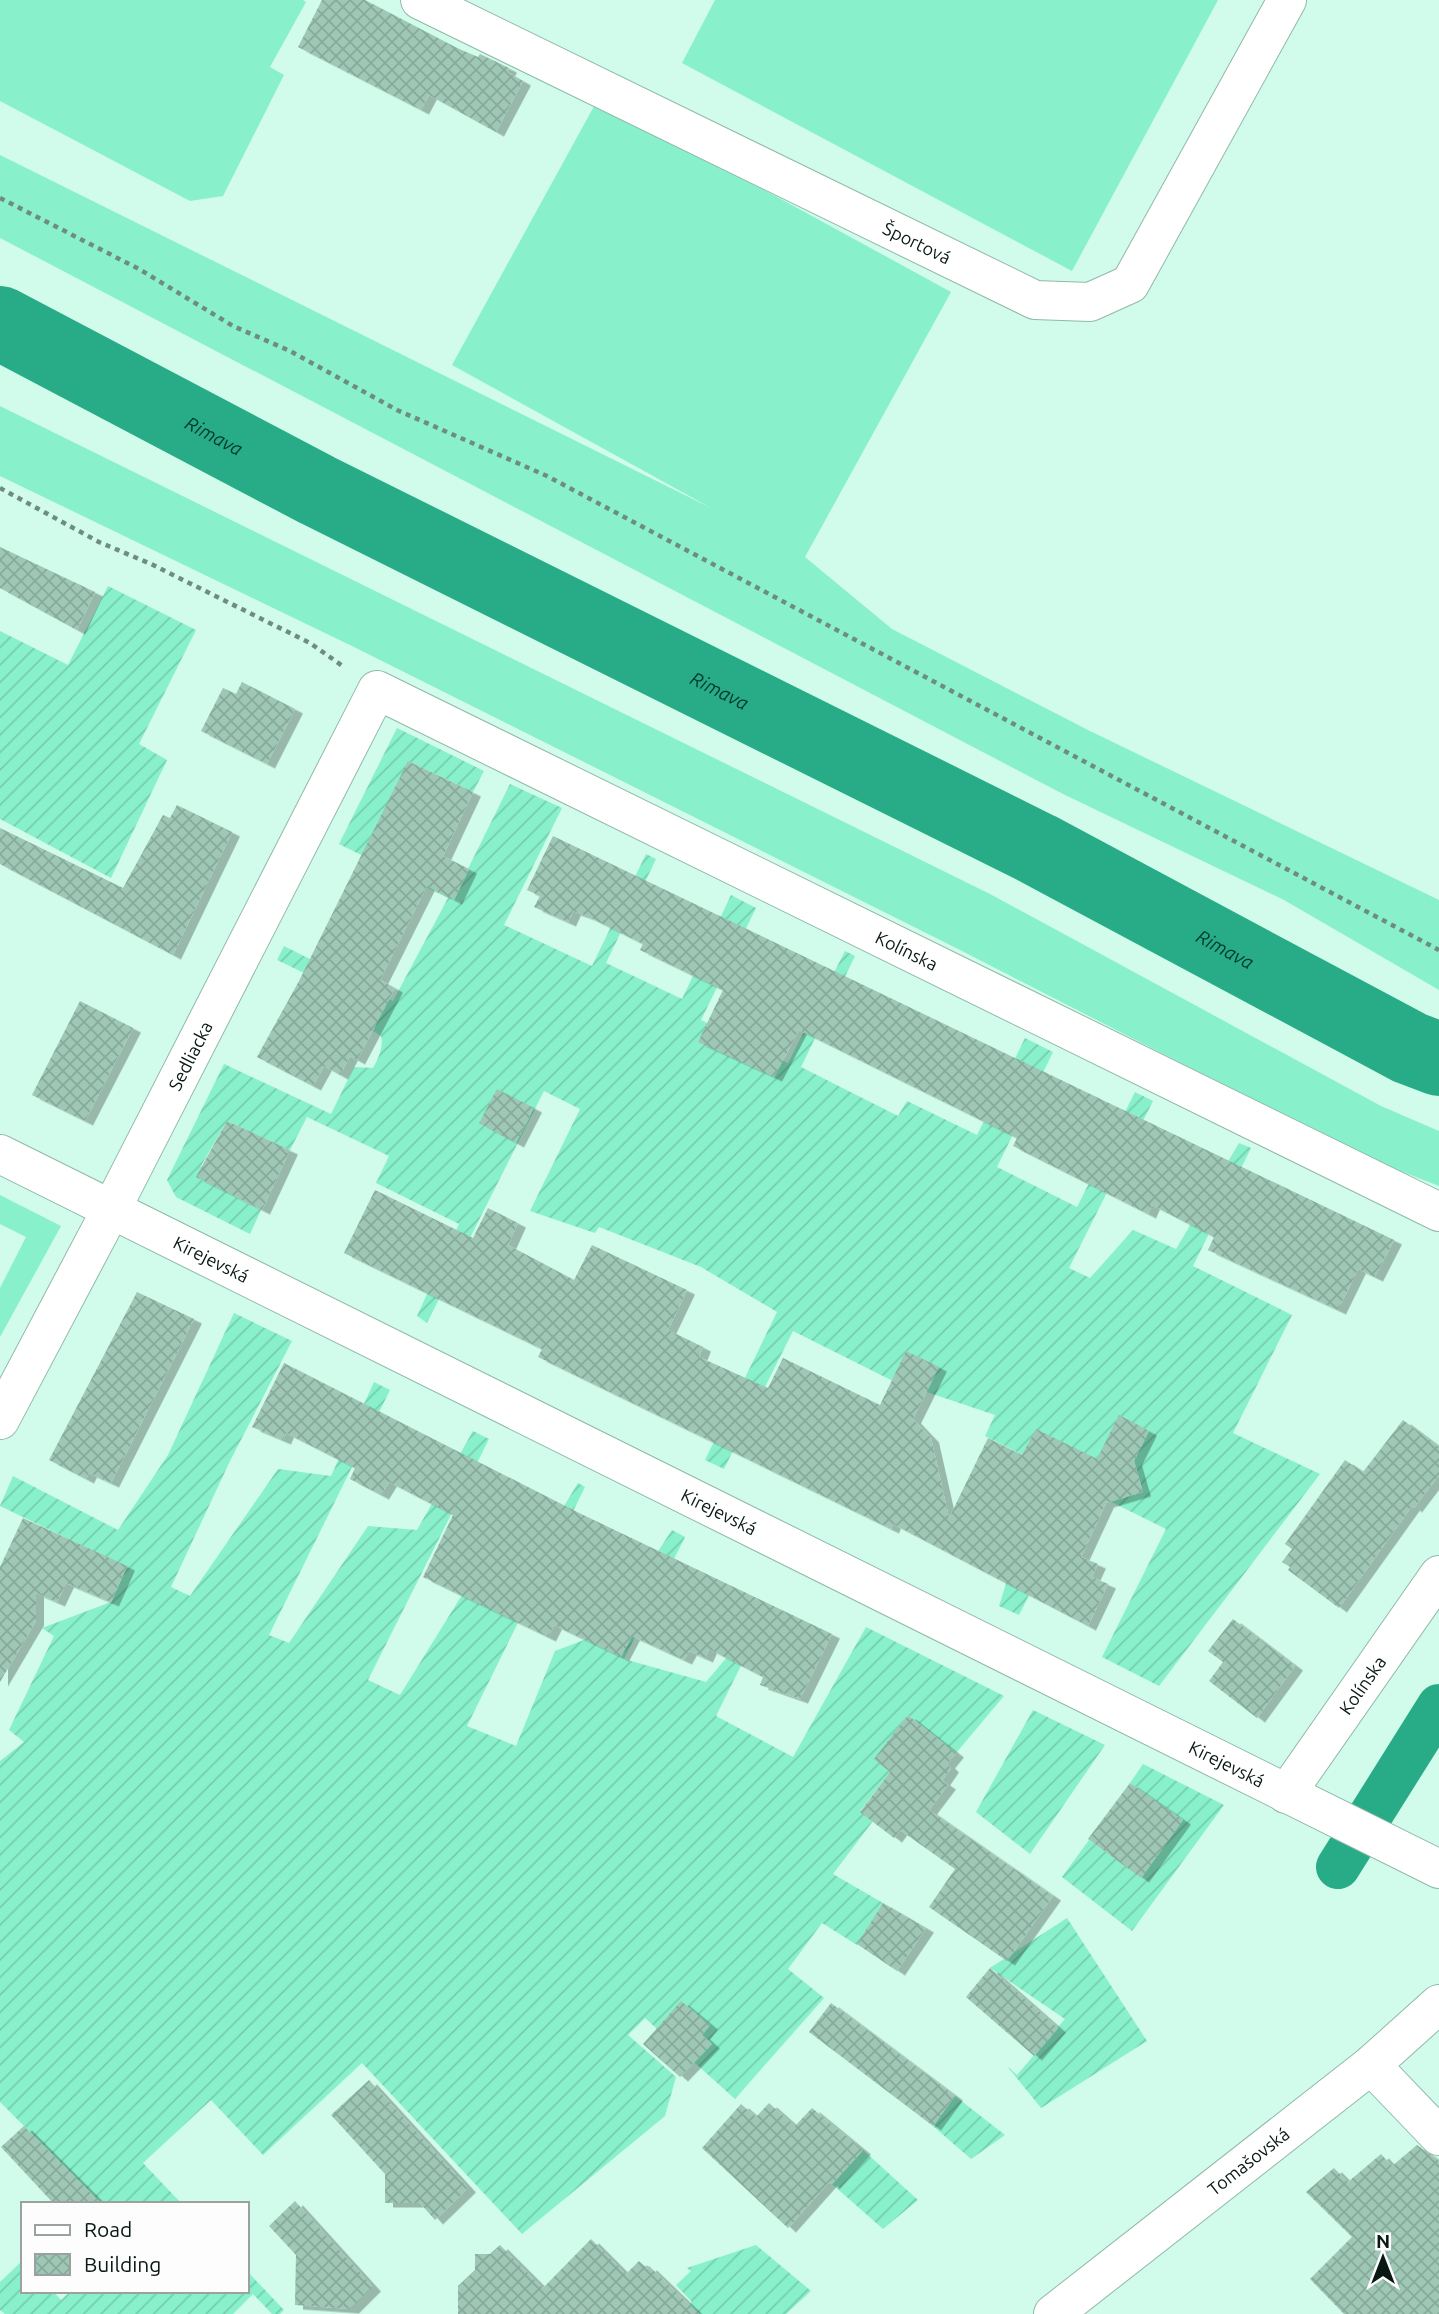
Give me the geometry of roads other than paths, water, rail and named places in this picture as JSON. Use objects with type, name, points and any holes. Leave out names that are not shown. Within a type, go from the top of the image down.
[{"type":"street","name":"Športová","points":[[420,0],[1035,300],[1090,302],[1130,284],[1287,0]]},
{"type":"street","name":"Sedliacka","points":[[0,1420],[111,1210],[377,690]]},
{"type":"street","name":"Kolínska","points":[[377,690],[1439,1212]]},
{"type":"street","name":"Kirejevská","points":[[0,1154],[1439,1869]]},
{"type":"street","name":"Kolínska","points":[[1286,1794],[1439,1575]]},
{"type":"street","name":"Tomašovská","points":[[1053,2314],[1371,2065],[1439,2004]]},
{"type":"street","points":[[1371,2065],[1439,2136]]},
{"type":"waterway","name":"Rimava","points":[[0,323],[317,490],[1038,849],[1410,1048],[1439,1059]]},
{"type":"waterway","points":[[1338,1867],[1439,1706]]}]
